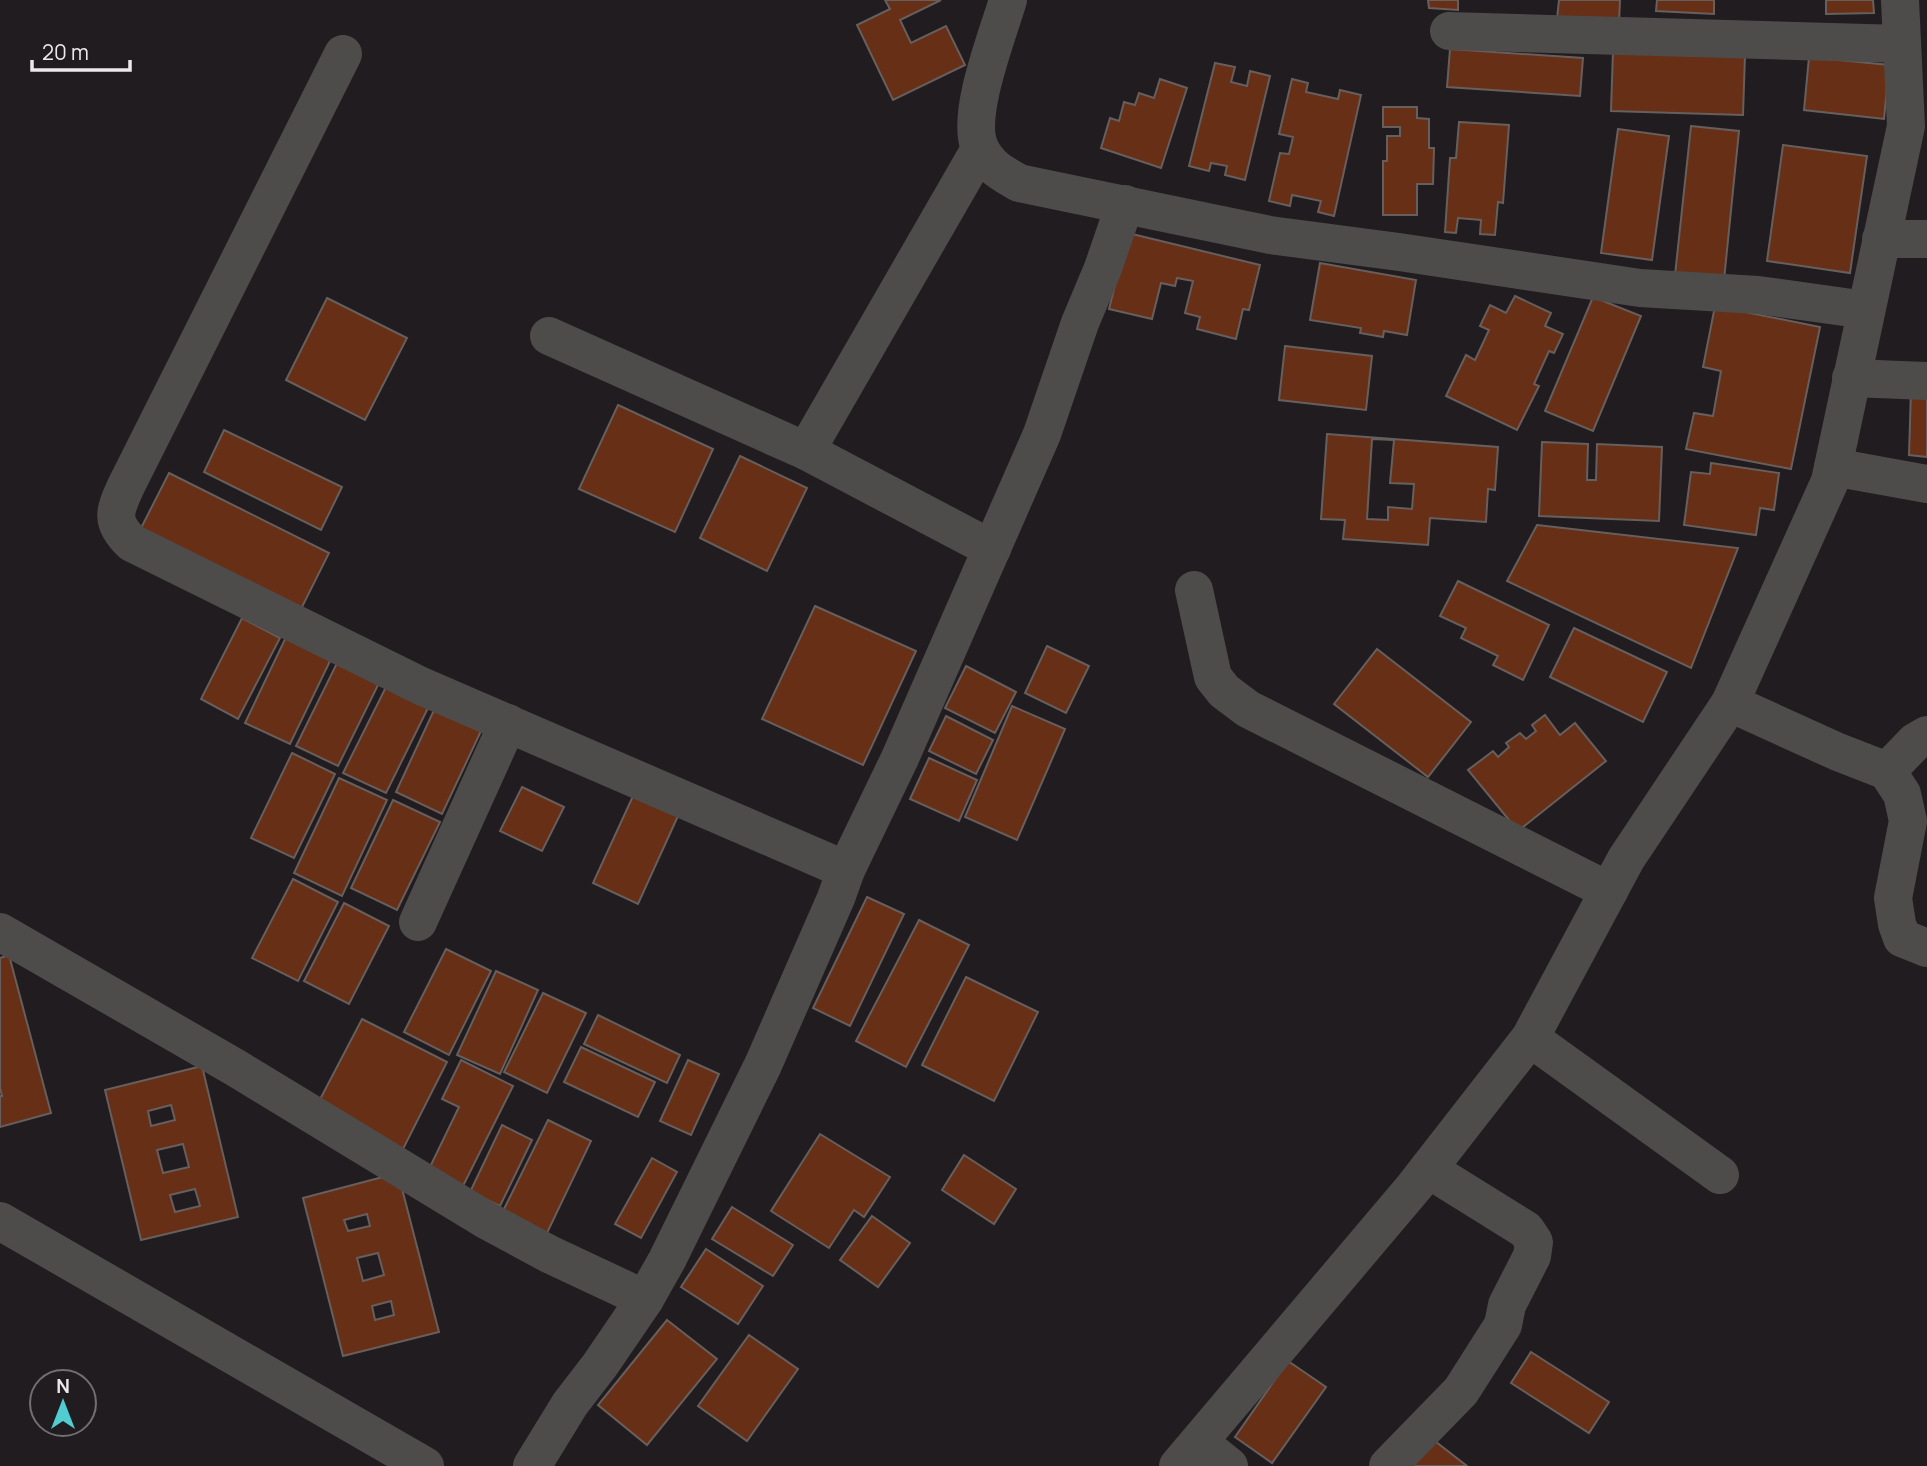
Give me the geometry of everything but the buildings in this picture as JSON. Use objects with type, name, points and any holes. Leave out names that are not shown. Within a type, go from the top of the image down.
[{"type":"street","points":[[1008,0],[977,106],[975,134],[980,149],[993,168],[1020,183],[1270,235],[1640,288],[1758,295],[1866,310]]},
{"type":"street","points":[[1229,1466],[1188,1454],[1428,1168],[1530,1038],[1626,859],[1730,702],[1830,481],[1906,126],[1900,0]]},
{"type":"street","points":[[1449,31],[1902,44]]},
{"type":"street","points":[[343,54],[117,505],[115,521],[121,532],[132,543],[421,686],[846,870]]},
{"type":"street","points":[[806,451],[980,149]]},
{"type":"street","points":[[532,1466],[570,1404],[645,1299],[763,1065],[818,942],[846,870],[900,758],[1042,434],[1125,204]]},
{"type":"street","points":[[1881,239],[1927,239]]},
{"type":"street","points":[[549,336],[806,451],[992,549]]},
{"type":"street","points":[[1851,378],[1927,381]]},
{"type":"street","points":[[1833,467],[1927,484]]},
{"type":"street","points":[[1194,590],[1213,677],[1224,691],[1248,709],[1609,891]]},
{"type":"street","points":[[1730,702],[1838,752],[1887,771],[1902,794],[1908,821],[1894,898],[1897,924],[1902,938],[1927,948]]},
{"type":"street","points":[[418,922],[508,723]]},
{"type":"street","points":[[1887,771],[1927,735]]},
{"type":"street","points":[[0,932],[236,1068],[486,1220],[549,1254],[645,1299]]},
{"type":"street","points":[[1530,1038],[1720,1175]]},
{"type":"street","points":[[1388,1466],[1461,1391],[1503,1325],[1507,1305],[1532,1256],[1534,1242],[1526,1230],[1428,1168]]},
{"type":"street","points":[[0,1221],[425,1466]]}]
